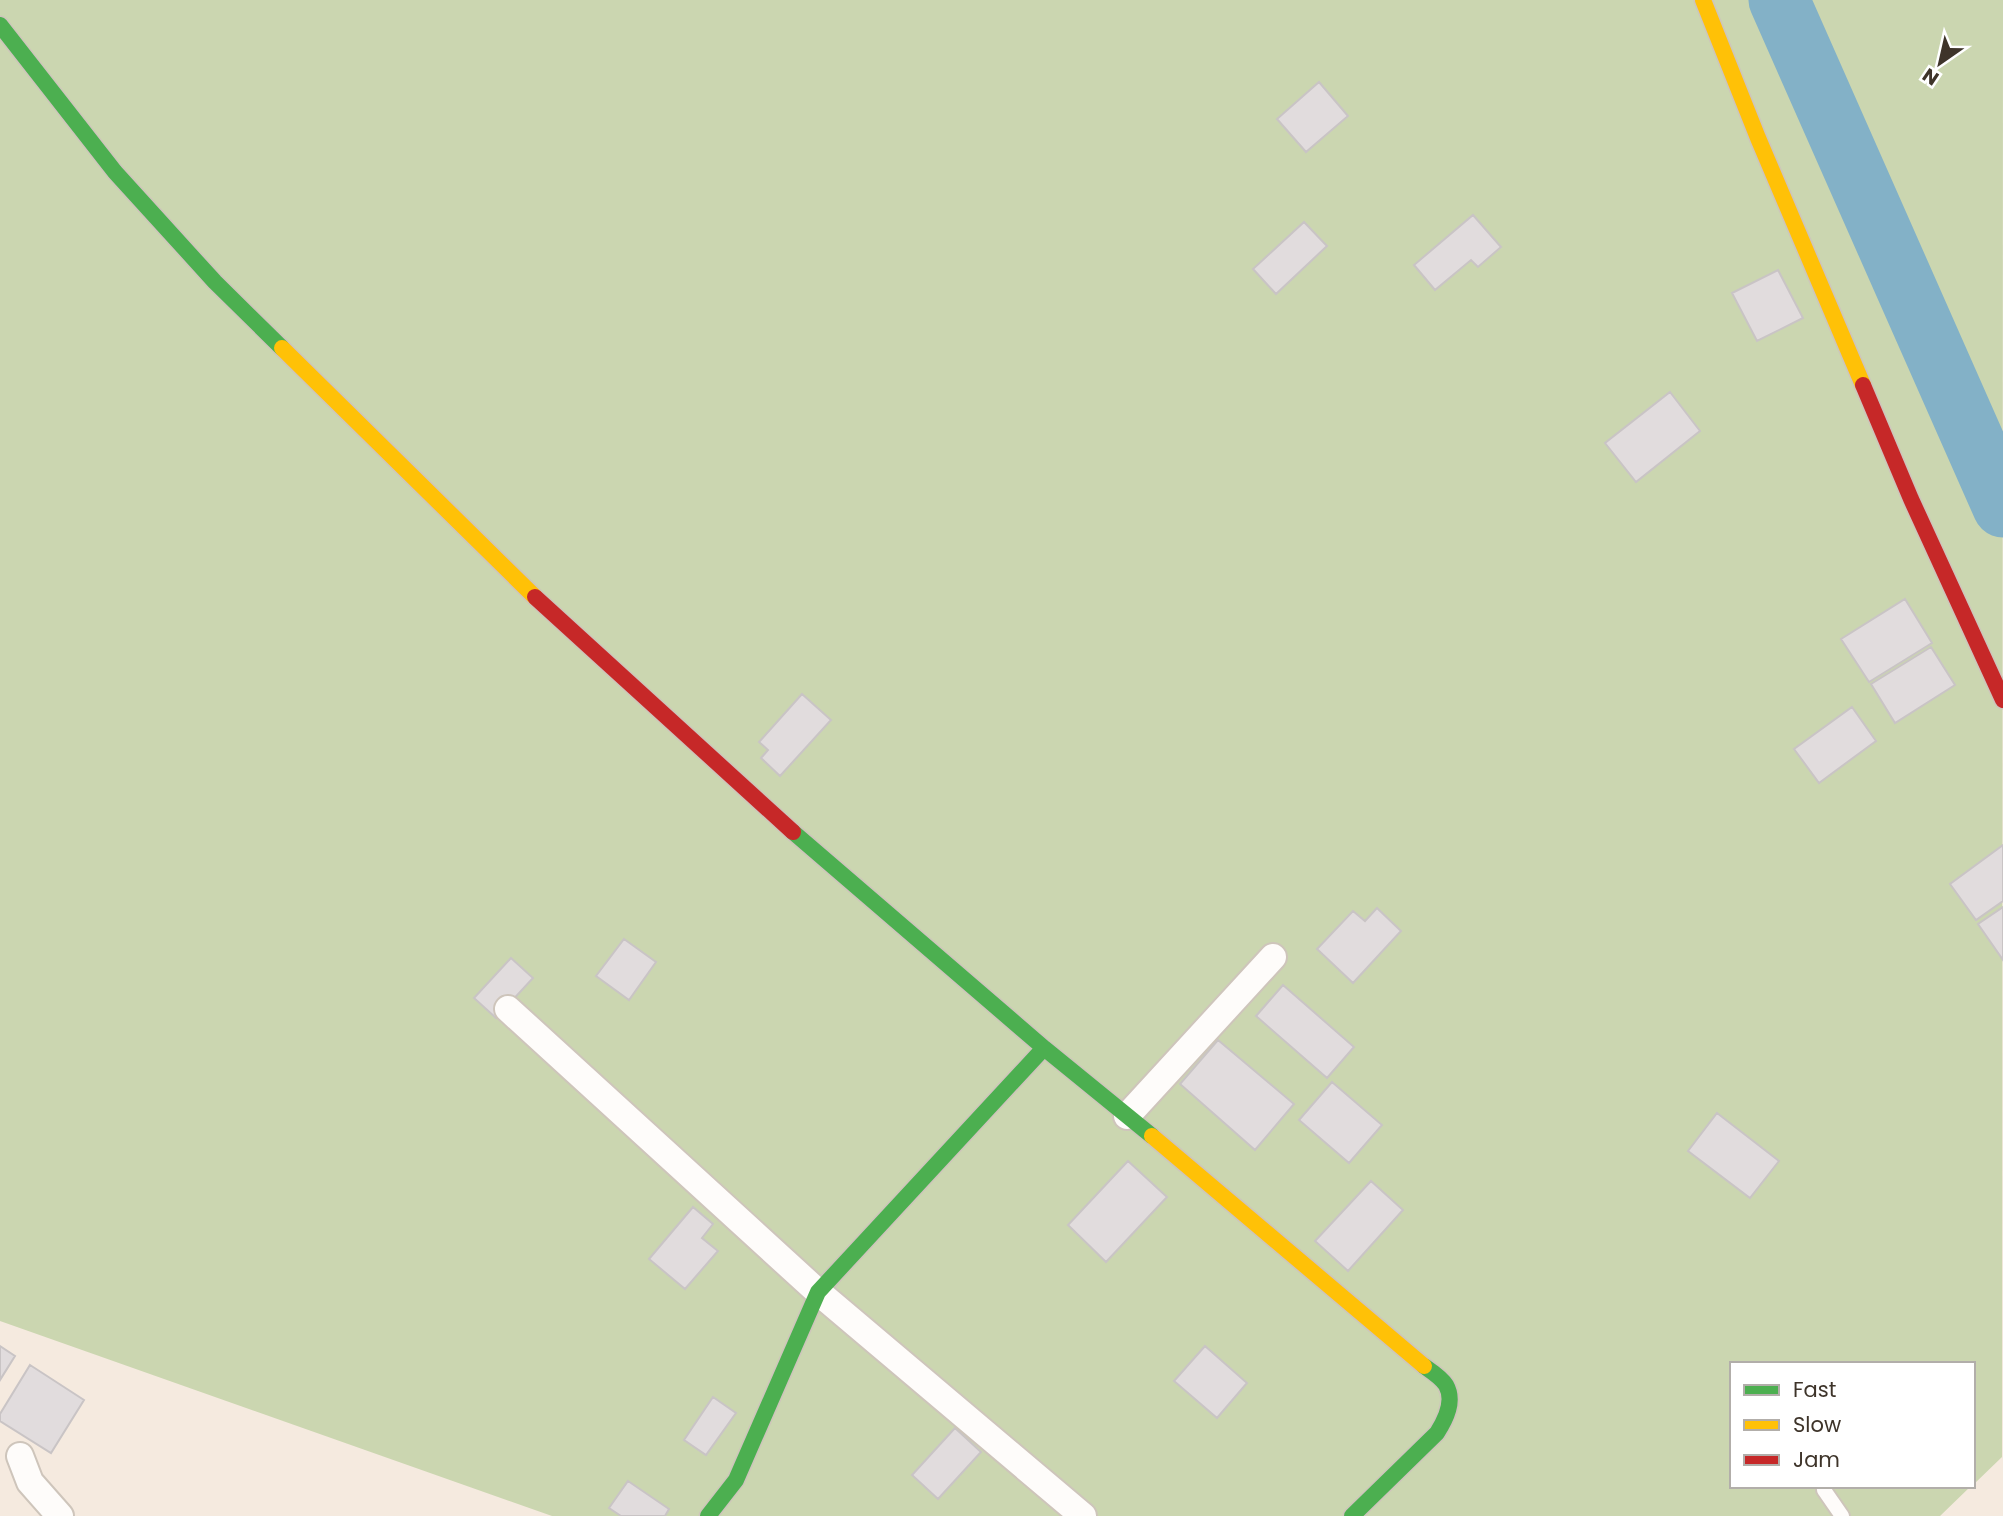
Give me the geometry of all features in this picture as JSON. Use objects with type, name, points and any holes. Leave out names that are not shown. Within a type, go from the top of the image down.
[{"type":"street","points":[[1703,0],[1758,138],[1905,486],[2003,700]]},
{"type":"street","points":[[0,25],[114,172],[215,282],[540,602],[765,808],[1044,1048],[1201,1175],[1445,1383],[1451,1395],[1447,1419],[1437,1433],[1352,1516]]},
{"type":"street","points":[[1127,1115],[1273,957]]},
{"type":"street","points":[[508,1009],[818,1292],[1083,1516]]},
{"type":"street","points":[[708,1516],[736,1480],[818,1292],[1044,1048]]},
{"type":"street","points":[[20,1456],[30,1482],[60,1516]]},
{"type":"lane","points":[[1824,1490],[1842,1516]]},
{"type":"green space","points":[[0,0],[2003,0],[2002,1457],[1975,1483],[1975,1362],[1730,1362],[1730,1488],[1969,1488],[1940,1516],[552,1516],[0,1321]]},
{"type":"building","points":[[1319,82],[1348,116],[1306,152],[1277,119]]},
{"type":"building","points":[[1473,215],[1501,247],[1478,267],[1471,260],[1435,290],[1414,265]]},
{"type":"building","points":[[1304,222],[1327,246],[1276,294],[1253,269]]},
{"type":"building","points":[[1778,270],[1803,318],[1757,341],[1732,293]]},
{"type":"building","points":[[1670,392],[1700,431],[1636,482],[1605,443]]},
{"type":"building","points":[[1905,599],[1932,643],[1869,682],[1841,639]]},
{"type":"building","points":[[1931,647],[1955,685],[1895,723],[1871,684]]},
{"type":"building","points":[[802,694],[831,720],[780,776],[761,758],[768,750],[759,742]]},
{"type":"building","points":[[1852,707],[1876,741],[1819,783],[1794,749]]},
{"type":"building","points":[[2003,845],[2003,901],[1976,920],[1950,884]]},
{"type":"building","points":[[2003,907],[2003,960],[1978,924]]},
{"type":"building","points":[[1377,908],[1401,931],[1353,983],[1317,949],[1353,911],[1365,921]]},
{"type":"building","points":[[624,939],[656,962],[629,1000],[596,976]]},
{"type":"building","points":[[511,958],[533,978],[496,1018],[474,998]]},
{"type":"building","points":[[1283,985],[1354,1047],[1327,1078],[1256,1016]]},
{"type":"building","points":[[1218,1040],[1294,1104],[1255,1150],[1180,1084]]},
{"type":"building","points":[[1332,1082],[1382,1125],[1349,1163],[1299,1120]]},
{"type":"building","points":[[1717,1113],[1779,1161],[1750,1198],[1688,1151]]},
{"type":"building","points":[[1128,1161],[1167,1197],[1106,1262],[1068,1225]]},
{"type":"building","points":[[1371,1181],[1403,1210],[1348,1271],[1315,1241]]},
{"type":"building","points":[[693,1207],[713,1224],[702,1238],[718,1251],[685,1289],[649,1259]]},
{"type":"building","points":[[0,1346],[15,1356],[0,1380]]},
{"type":"building","points":[[1205,1346],[1247,1383],[1217,1418],[1174,1381]]},
{"type":"building","points":[[30,1365],[84,1400],[51,1453],[0,1421],[0,1414]]},
{"type":"building","points":[[713,1397],[736,1413],[706,1455],[684,1440]]},
{"type":"building","points":[[955,1428],[981,1452],[938,1499],[912,1475]]},
{"type":"building","points":[[628,1481],[669,1509],[665,1516],[621,1516],[609,1508]]},
{"type":"waterway","points":[[1779,0],[2003,507]]},
{"type":"traffic: fast","points":[[0,25],[115,172],[215,282],[282,348]]},
{"type":"traffic: fast","points":[[793,832],[1044,1048]]},
{"type":"traffic: fast","points":[[708,1516],[736,1480],[818,1292],[1044,1048],[1152,1136]]},
{"type":"traffic: fast","points":[[1352,1516],[1437,1433],[1443,1422],[1448,1410],[1449,1391],[1441,1379],[1424,1366]]},
{"type":"traffic: slow","points":[[1703,0],[1758,138],[1863,385]]},
{"type":"traffic: slow","points":[[282,348],[535,597]]},
{"type":"traffic: slow","points":[[1152,1136],[1424,1366]]},
{"type":"traffic: jam","points":[[1863,385],[1911,499],[2003,700]]},
{"type":"traffic: jam","points":[[535,597],[793,832]]}]
